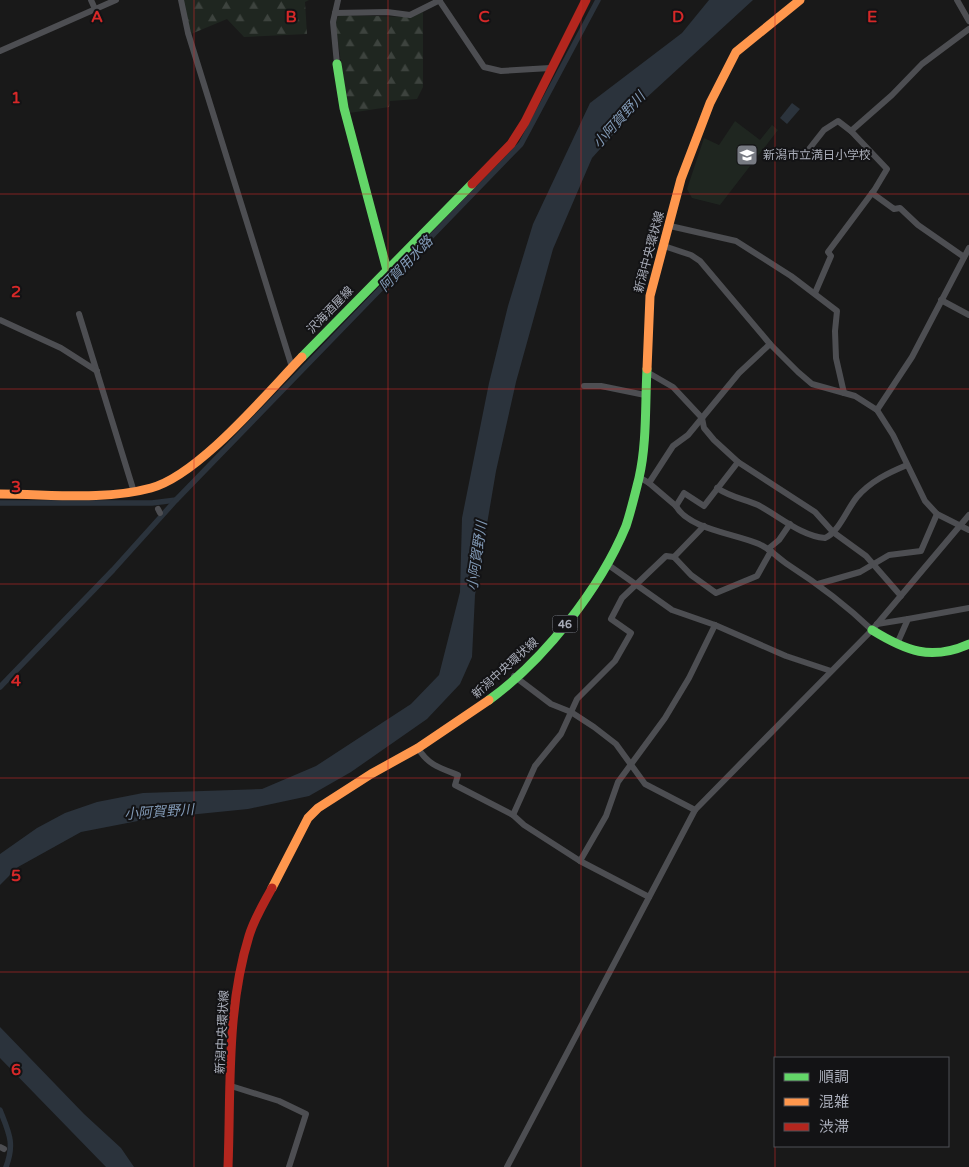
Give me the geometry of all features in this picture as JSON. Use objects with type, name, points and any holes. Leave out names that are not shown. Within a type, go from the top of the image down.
[{"type":"main road","name":"沢海酒屋線","points":[[0,494],[134,492],[170,481],[188,470],[512,144],[525,122],[550,68],[586,0]]},
{"type":"main road","name":"新潟中央環状線","points":[[228,1167],[233,1015],[245,945],[300,830],[318,808],[344,790],[418,748],[470,715],[494,697],[514,676],[548,646],[577,610],[607,564],[626,524],[639,477],[643,448],[650,296],[681,179],[710,102],[736,52],[800,0]]},
{"type":"main road","points":[[337,64],[344,108],[387,270]]},
{"type":"main road","points":[[875,627],[897,644],[919,654],[936,655],[952,652],[969,644]]},
{"type":"street","points":[[91,0],[95,10]]},
{"type":"street","points":[[0,51],[116,0]]},
{"type":"street","points":[[181,0],[188,33],[292,367]]},
{"type":"street","points":[[337,64],[332,22],[338,0]]},
{"type":"street","points":[[335,13],[386,12],[410,15],[440,0],[484,67],[501,71],[550,68]]},
{"type":"street","points":[[957,0],[969,21]]},
{"type":"street","points":[[851,131],[892,95],[922,64],[969,29]]},
{"type":"street","points":[[802,158],[831,124],[838,121],[851,131],[887,169],[872,193],[828,252],[831,256],[815,294]]},
{"type":"street","points":[[872,193],[894,209],[900,208],[918,225],[964,257]]},
{"type":"street","points":[[670,226],[736,241],[838,310],[835,331],[836,358],[844,394]]},
{"type":"street","points":[[664,246],[691,255],[700,261],[770,344],[812,384],[863,400],[877,410],[893,435],[925,501],[937,514],[969,530]]},
{"type":"street","points":[[877,410],[912,357],[969,248]]},
{"type":"street","points":[[941,300],[969,315]]},
{"type":"street","points":[[79,314],[134,492]]},
{"type":"street","points":[[0,320],[61,348],[97,371]]},
{"type":"street","points":[[649,483],[673,446],[688,435],[739,373],[770,344]]},
{"type":"street","points":[[646,372],[673,387],[702,418],[704,428],[714,440],[738,462],[801,500],[816,512],[833,532],[874,564],[901,596]]},
{"type":"street","points":[[584,386],[600,386],[645,395]]},
{"type":"street","points":[[676,506],[684,493],[704,506],[738,462]]},
{"type":"street","points":[[717,488],[757,505],[790,524],[821,538],[828,537],[833,532],[858,496],[870,484],[882,476],[907,465]]},
{"type":"street","points":[[639,477],[676,506],[679,512],[704,526],[769,550],[875,627]]},
{"type":"street","points":[[818,584],[860,572],[893,554],[921,551],[937,514]]},
{"type":"street","points":[[507,1167],[695,810],[875,627],[969,515]]},
{"type":"street","points":[[514,815],[535,766],[561,734],[577,699],[620,653],[631,633],[611,619],[622,598],[637,586],[666,556],[674,557],[691,575],[716,593],[757,576],[769,550],[790,524]]},
{"type":"street","points":[[674,557],[704,526]]},
{"type":"street","points":[[607,564],[672,610],[715,625],[754,644],[831,672]]},
{"type":"street","points":[[875,627],[969,608]]},
{"type":"street","points":[[897,644],[908,619]]},
{"type":"street","points":[[580,861],[606,816],[618,782],[630,763],[665,718],[715,625]]},
{"type":"street","points":[[514,676],[551,704],[571,712],[594,726],[616,744],[645,784],[695,810]]},
{"type":"street","points":[[418,748],[425,760],[431,765],[458,775],[455,785],[514,815],[524,825],[580,861],[649,897]]},
{"type":"street","points":[[232,1086],[280,1102],[306,1114],[289,1167]]},
{"type":"green space","points":[[183,0],[309,0],[305,2],[307,34],[244,37],[227,19],[191,34]]},
{"type":"green space","points":[[423,12],[423,87],[417,99],[390,101],[389,107],[349,113],[335,23],[339,15],[410,17]]},
{"type":"green space","points":[[735,121],[760,140],[772,125],[778,130],[720,205],[692,198],[687,189],[704,138],[719,145]]},
{"type":"water","name":"小阿賀野川","points":[[709,0],[753,0],[644,100],[592,158],[553,249],[516,382],[496,471],[475,595],[472,657],[460,684],[427,719],[351,772],[309,796],[248,809],[148,819],[81,832],[18,867],[0,885],[0,854],[37,828],[65,813],[97,802],[143,793],[262,789],[316,766],[411,704],[439,675],[460,592],[462,518],[489,383],[508,306],[533,224],[590,103],[682,33]]},
{"type":"water","points":[[792,103],[800,109],[787,124],[780,118]]},
{"type":"water","points":[[0,1027],[84,1114],[121,1148],[134,1167],[106,1167],[0,1058]]},
{"type":"waterway","name":"阿賀用水路","points":[[0,687],[113,570],[176,500],[521,144],[598,0]]},
{"type":"waterway","points":[[0,503],[152,503],[176,500]]},
{"type":"waterway","points":[[0,1110],[10,1138],[9,1159],[6,1167]]},
{"type":"traffic: fast","points":[[337,64],[344,108],[387,270]]},
{"type":"traffic: fast","points":[[302,357],[472,184]]},
{"type":"traffic: fast","points":[[489,700],[510,684],[550,644],[586,598],[615,550],[628,520],[642,465],[645,438],[647,369]]},
{"type":"traffic: fast","points":[[872,630],[908,648],[931,653],[943,652],[969,644]]},
{"type":"traffic: slow","points":[[647,369],[650,296],[681,179],[710,103],[736,52],[800,0]]},
{"type":"traffic: slow","points":[[0,494],[95,496],[133,492],[151,488],[170,480],[190,467],[231,432],[302,357]]},
{"type":"traffic: slow","points":[[272,888],[308,818],[318,808],[371,774],[418,748],[489,700]]},
{"type":"traffic: jam","points":[[472,184],[511,144],[525,122],[586,0]]},
{"type":"traffic: jam","points":[[228,1167],[231,1051],[236,993],[251,930],[272,888]]},
{"type":"place","name":"新潟市立満日小学校","points":[[747,155]]}]
